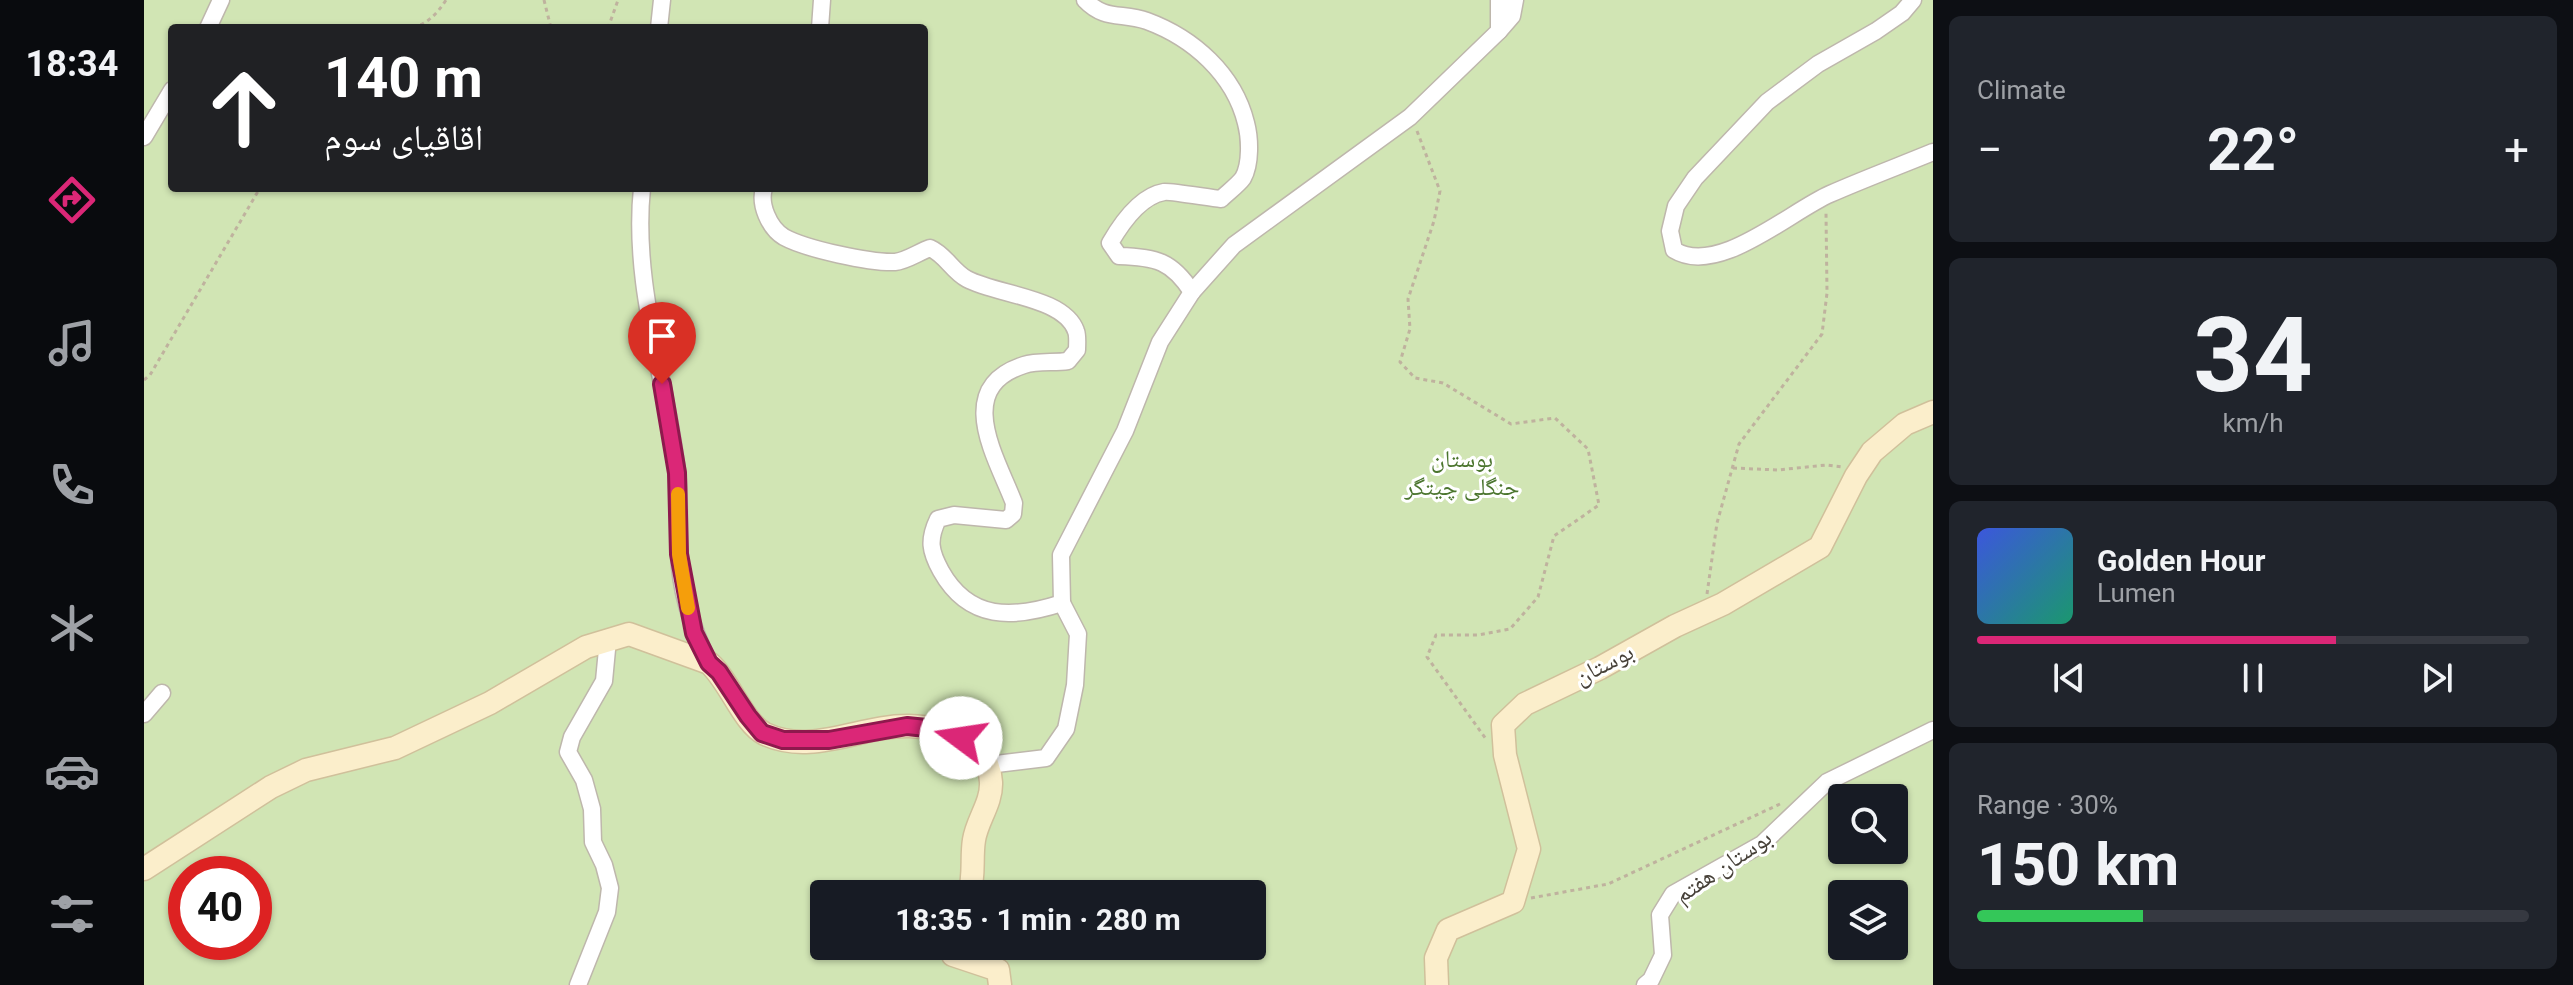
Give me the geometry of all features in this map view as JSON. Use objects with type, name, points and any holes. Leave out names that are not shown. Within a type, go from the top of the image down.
[{"type":"street","points":[[210,24],[221,0]]},
{"type":"street","points":[[659,24],[662,0]]},
{"type":"street","points":[[820,24],[822,0]]},
{"type":"street","points":[[1085,0],[1106,15],[1146,21],[1186,41],[1203,53],[1239,97],[1247,127],[1248,157],[1243,178],[1221,199],[1165,192],[1144,203],[1122,223],[1110,243],[1119,256],[1160,262],[1178,271],[1192,292]]},
{"type":"street","points":[[1499,0],[1499,31]]},
{"type":"street","points":[[988,765],[1046,758],[1066,729],[1075,685],[1078,634],[1062,603],[1061,555],[1125,431],[1160,342],[1192,292],[1234,245],[1410,117],[1499,31],[1512,16],[1515,0]]},
{"type":"street","points":[[1913,0],[1902,13],[1818,64],[1767,102],[1695,178],[1676,206],[1670,231],[1674,250],[1687,257],[1707,256],[1775,228],[1826,196],[1933,152]]},
{"type":"street","points":[[144,137],[168,97]]},
{"type":"street","points":[[642,192],[639,219],[646,298],[677,473],[679,554],[694,633],[709,663],[719,672],[762,733],[783,740],[829,740],[907,726],[936,729],[961,738],[977,749],[988,765],[991,784],[986,811],[974,838],[973,880]]},
{"type":"street","points":[[762,192],[766,216],[783,236],[831,252],[897,262],[930,248],[943,254],[964,278],[991,290],[1058,309],[1069,320],[1076,332],[1077,350],[1068,361],[1026,364],[992,386],[985,401],[982,418],[1014,503],[1013,514],[1006,520],[954,515],[938,519],[930,534],[930,550],[953,591],[974,607],[1002,613],[1034,612],[1062,603]]},
{"type":"street","name":"بوستان","points":[[1513,902],[1529,849],[1505,755],[1503,725],[1525,704],[1723,604],[1820,547],[1872,452],[1905,424],[1933,412]]},
{"type":"street","points":[[144,869],[271,787],[306,770],[395,748],[490,703],[586,647],[629,634],[709,663]]},
{"type":"street","points":[[578,985],[607,912],[610,888],[593,842],[592,809],[584,780],[568,752],[572,737],[604,681],[608,639]]},
{"type":"street","points":[[144,714],[162,693]]},
{"type":"street","name":"بوستان هفتم","points":[[1645,985],[1651,980],[1663,955],[1660,915],[1673,894],[1762,844],[1827,782],[1894,752],[1933,730]]},
{"type":"street","points":[[1437,985],[1436,958],[1448,930],[1513,902]]},
{"type":"street","points":[[968,960],[998,970],[1000,985]]},
{"type":"path","points":[[423,24],[437,14],[446,0]]},
{"type":"path","points":[[544,0],[550,24]]},
{"type":"path","points":[[609,24],[618,0]]},
{"type":"path","points":[[1410,117],[1425,146],[1440,191],[1434,221],[1408,299],[1410,329],[1400,362],[1415,378],[1443,383],[1511,424],[1555,418],[1588,449],[1599,505],[1554,536],[1538,597],[1510,629],[1478,635],[1436,635],[1427,657],[1491,745]]},
{"type":"path","points":[[144,380],[150,375],[258,192]]},
{"type":"path","points":[[1702,613],[1712,572],[1717,523],[1739,444],[1822,334],[1827,293],[1826,196]]},
{"type":"path","points":[[1732,468],[1778,470],[1826,465],[1861,468]]},
{"type":"path","points":[[1513,902],[1608,884],[1786,802]]},
{"type":"green space","name":"بوستان جنگلی چیتگر","points":[[144,0],[1933,0],[1933,985],[144,985]]},
{"type":"slow traffic","points":[[678,494],[679,554],[688,608]]},
{"type":"route","points":[[662,384],[677,473],[679,554],[694,633],[709,663],[719,672],[762,733],[783,740],[829,740],[907,726],[936,729],[961,738]]}]
